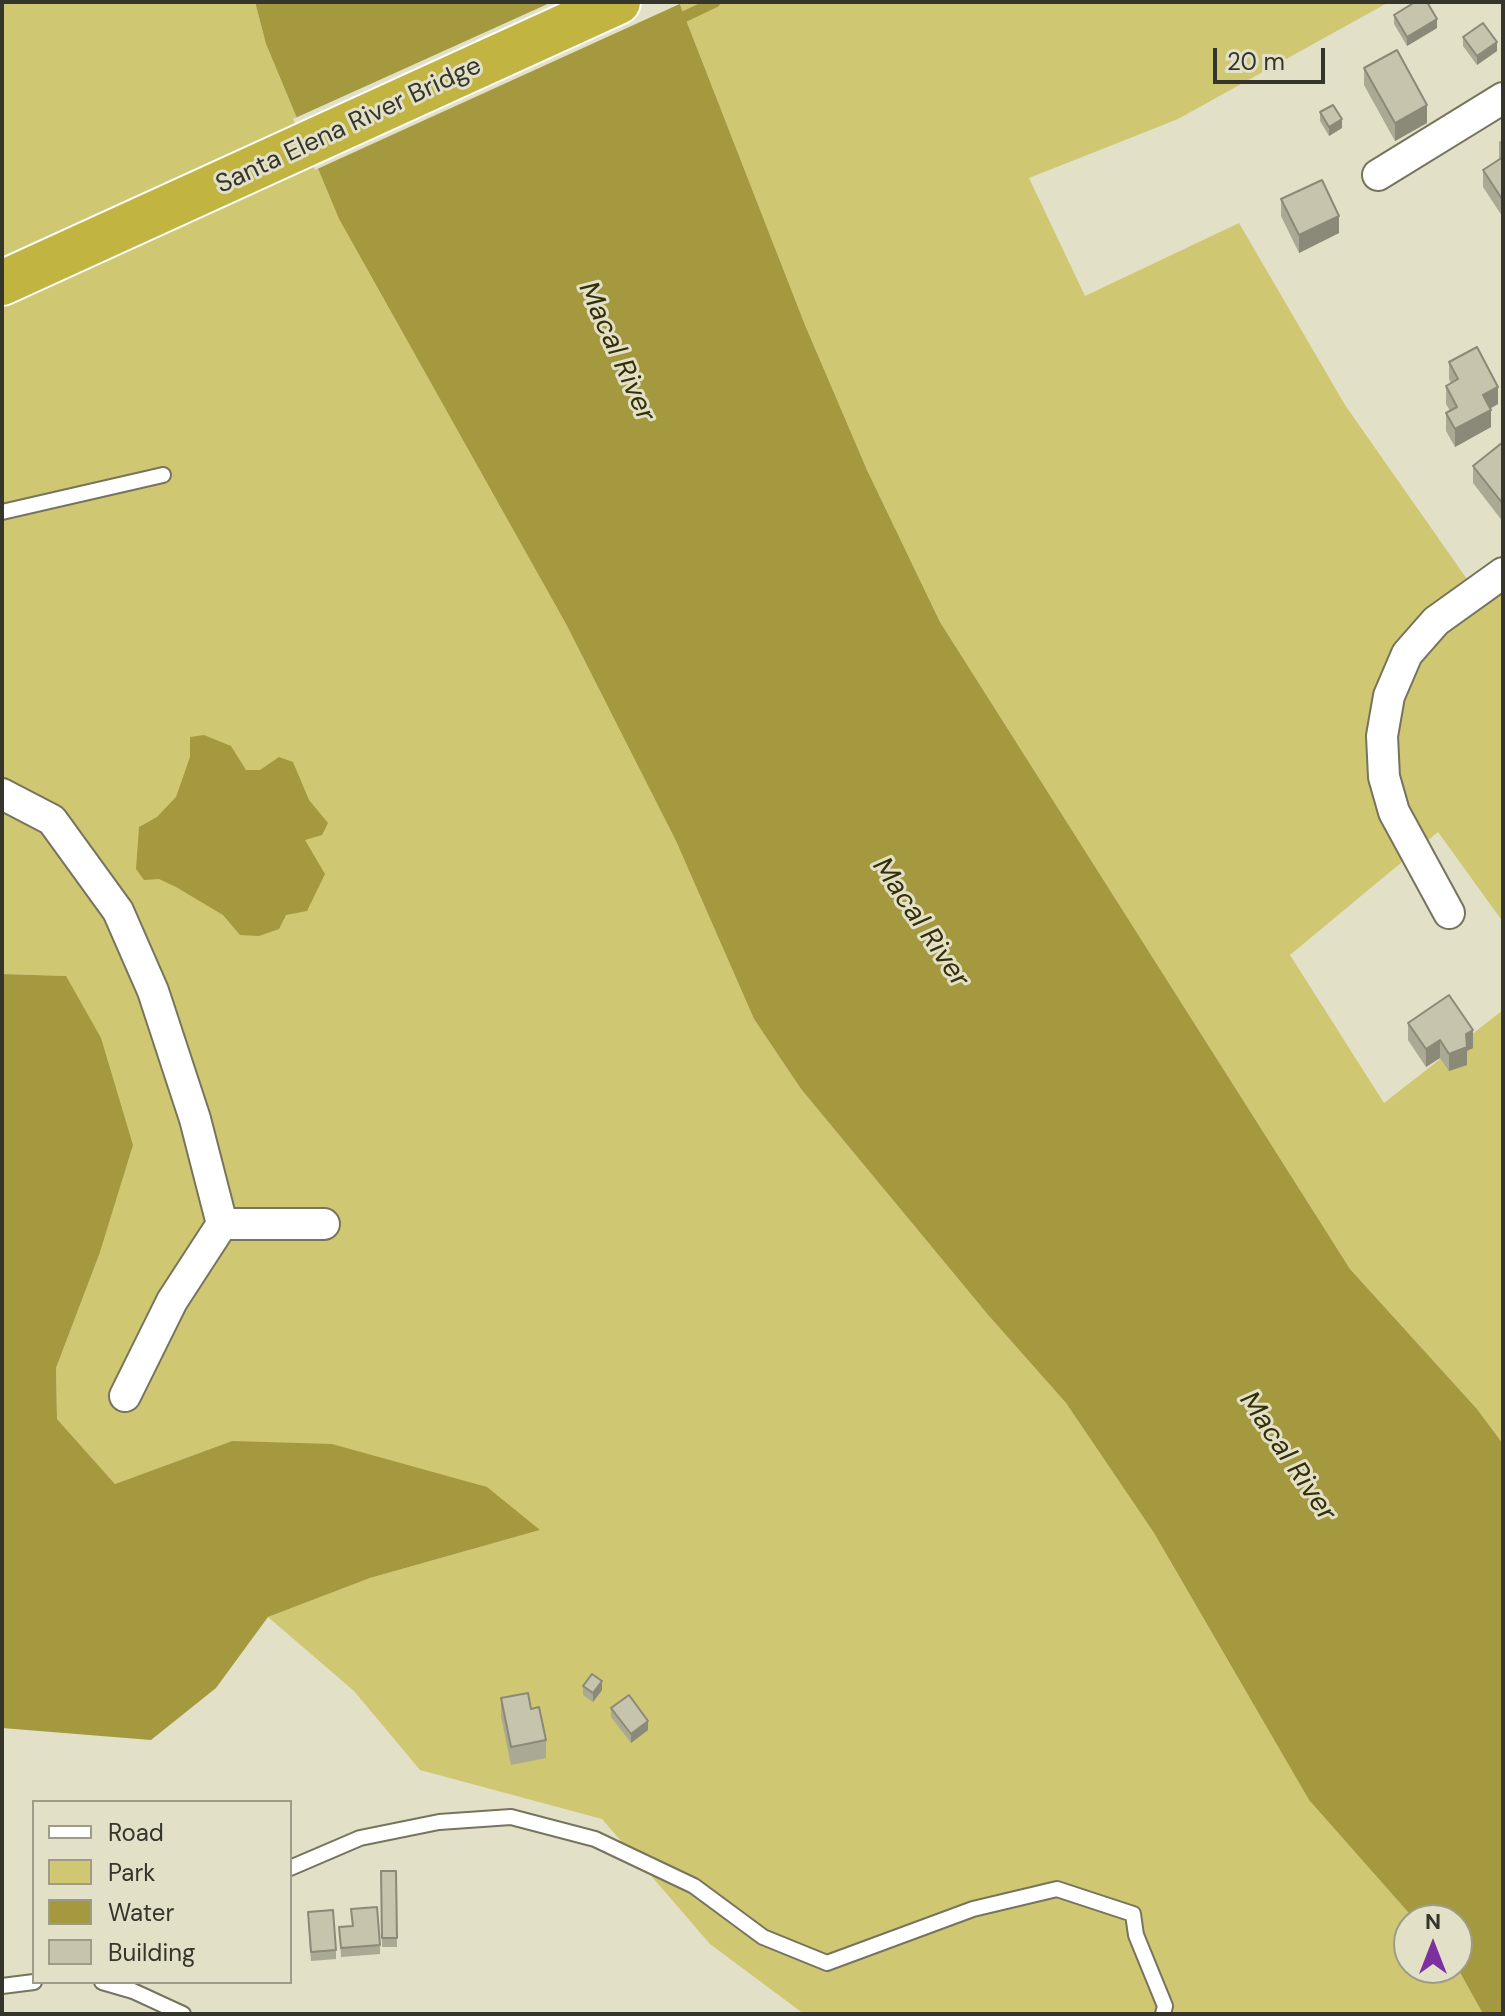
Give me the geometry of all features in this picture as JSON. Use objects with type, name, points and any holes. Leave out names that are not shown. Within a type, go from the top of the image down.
[{"type":"highway","name":"Santa Elena River Bridge","points":[[2,283],[618,2]]},
{"type":"street","points":[[1378,175],[1503,98]]},
{"type":"street","points":[[1449,913],[1394,812],[1384,777],[1382,736],[1389,696],[1407,654],[1436,621],[1503,573]]},
{"type":"street","points":[[2,794],[52,820],[118,911],[153,991],[195,1119],[222,1224],[172,1301],[125,1396]]},
{"type":"street","points":[[222,1224],[324,1224]]},
{"type":"lane","points":[[2,512],[163,475]]},
{"type":"lane","points":[[292,1867],[360,1838],[439,1822],[511,1817],[595,1839],[694,1886],[763,1937],[827,1963],[973,1909],[1057,1889],[1133,1914],[1136,1935],[1165,2006],[1163,2014]]},
{"type":"lane","points":[[2,1986],[32,1982]]},
{"type":"lane","points":[[109,1984],[133,1991],[183,2014]]},
{"type":"green space","points":[[2,2],[255,2],[266,44],[339,219],[566,624],[676,841],[754,1019],[801,1089],[989,1316],[1066,1403],[1154,1533],[1309,1800],[1401,1904],[1393,1904],[1393,1984],[1466,1984],[1483,2014],[804,2014],[710,1944],[602,1819],[420,1770],[354,1691],[268,1617],[370,1578],[540,1530],[232,1441],[115,1484],[57,1419],[56,1368],[99,1255],[66,976],[2,974]]},
{"type":"green space","points":[[679,2],[1389,2],[1178,119],[1029,178],[1085,296],[1239,223],[1345,405],[1469,582],[1503,560],[1503,922],[1438,832],[1290,955],[1384,1103],[1503,1010],[1503,1444],[1477,1409],[1350,1269],[940,622],[867,470],[805,325]]},
{"type":"water","name":"Macal River","points":[[255,2],[679,2],[805,325],[867,470],[940,622],[1350,1269],[1477,1409],[1503,1444],[1503,2014],[1483,2014],[1466,1984],[1473,1984],[1473,1904],[1401,1904],[1309,1800],[1154,1533],[1066,1403],[989,1316],[801,1089],[754,1019],[676,841],[566,624],[339,219],[266,44]]},
{"type":"water","points":[[204,735],[231,746],[246,770],[260,770],[279,757],[293,762],[309,800],[328,823],[322,835],[305,840],[325,874],[307,911],[286,915],[279,929],[259,936],[240,935],[223,915],[159,879],[144,880],[136,869],[139,827],[157,817],[176,797],[190,757],[190,737]]},
{"type":"water","points":[[2,974],[66,976],[101,1038],[133,1145],[99,1255],[56,1368],[57,1419],[115,1484],[232,1441],[332,1444],[487,1487],[540,1530],[370,1578],[268,1617],[216,1688],[151,1740],[2,1728]]},
{"type":"pier","points":[[552,2],[684,2],[315,170],[293,119]]},
{"type":"building","points":[[1415,2],[1427,2],[1437,19],[1407,37],[1394,15]]},
{"type":"building","points":[[1483,23],[1497,42],[1477,56],[1463,37]]},
{"type":"building","points":[[1397,50],[1427,105],[1395,123],[1364,68]]},
{"type":"building","points":[[1333,105],[1342,119],[1329,127],[1320,112]]},
{"type":"building","points":[[1503,157],[1503,198],[1502,199],[1483,170]]},
{"type":"building","points":[[1322,180],[1339,216],[1299,235],[1281,199]]},
{"type":"building","points":[[1477,347],[1498,387],[1483,395],[1491,410],[1455,429],[1446,413],[1457,407],[1446,386],[1458,379],[1449,362]]},
{"type":"building","points":[[1503,442],[1503,504],[1473,466]]},
{"type":"building","points":[[1449,995],[1473,1030],[1466,1034],[1467,1047],[1449,1054],[1440,1040],[1426,1049],[1408,1023]]},
{"type":"building","points":[[592,1674],[602,1681],[593,1693],[583,1686]]},
{"type":"building","points":[[528,1693],[531,1709],[539,1707],[546,1740],[511,1747],[501,1698]]},
{"type":"building","points":[[629,1695],[648,1721],[631,1734],[611,1708]]},
{"type":"building","points":[[381,1871],[396,1871],[397,1938],[382,1938]]},
{"type":"building","points":[[377,1907],[380,1945],[341,1948],[339,1927],[353,1926],[351,1909]]},
{"type":"building","points":[[333,1910],[336,1950],[311,1952],[308,1912]]},
{"type":"waterway","points":[[673,22],[715,2]]}]
